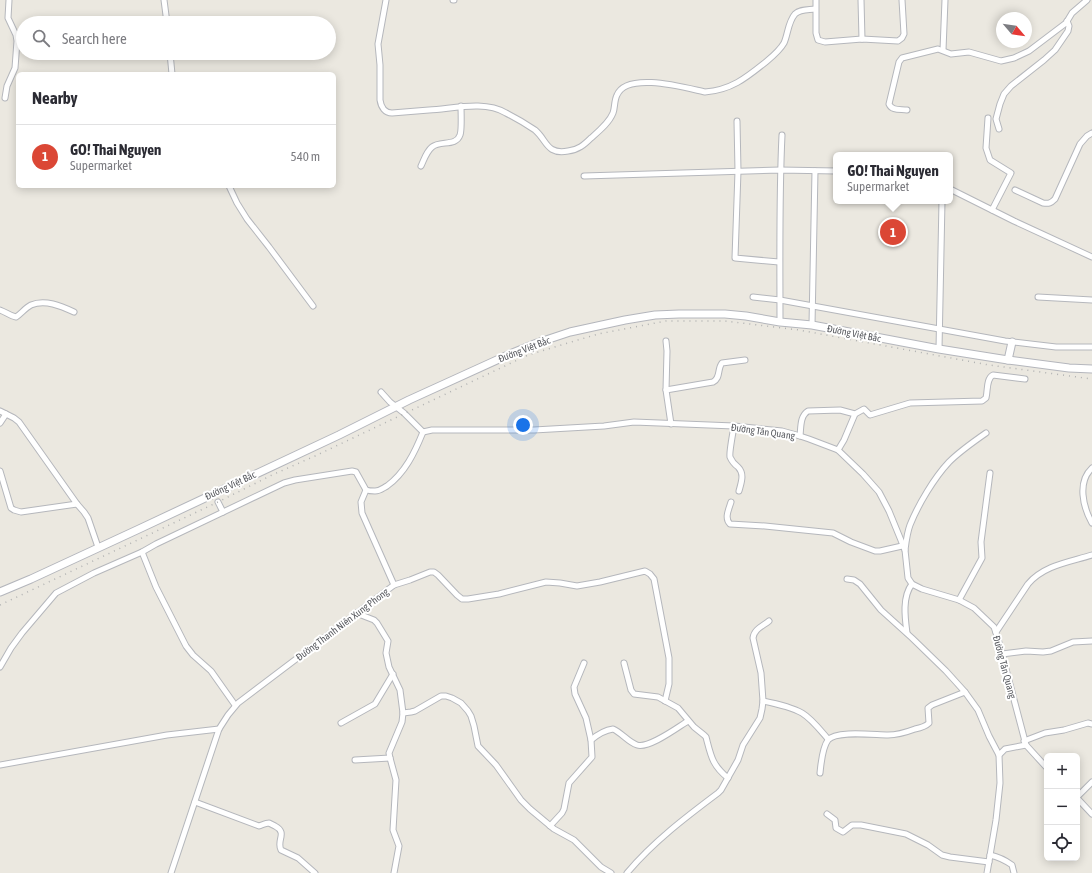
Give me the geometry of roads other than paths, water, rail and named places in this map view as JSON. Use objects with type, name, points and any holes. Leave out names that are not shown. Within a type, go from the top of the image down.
[{"type":"main road","name":"Đường Việt Bắc","points":[[0,592],[510,354],[570,332],[600,325],[655,315],[725,314],[812,325],[938,349],[1008,360],[1069,368],[1092,369]]},
{"type":"main road","points":[[1008,360],[1012,342]]},
{"type":"street","points":[[9,0],[8,18],[16,35]]},
{"type":"street","points":[[164,0],[166,16]]},
{"type":"street","points":[[386,0],[378,44],[380,65],[380,100],[383,109],[392,113],[461,106],[486,107],[504,112],[535,131],[547,146],[559,152],[567,152],[581,147],[602,128],[612,114],[618,93],[626,86],[638,83],[659,82],[705,92],[722,90],[746,78],[775,53],[784,43],[792,19],[796,14],[801,11],[815,9]]},
{"type":"street","points":[[816,0],[816,33],[818,40],[825,42],[862,39],[898,41],[904,34],[902,0]]},
{"type":"street","points":[[861,0],[862,39]]},
{"type":"street","points":[[943,50],[945,0]]},
{"type":"street","points":[[907,110],[893,109],[890,107],[900,59],[934,49],[943,50],[951,54],[969,52],[1001,61],[1014,58],[1028,51],[1050,36],[1068,21],[1072,13],[1087,0]]},
{"type":"street","points":[[999,129],[996,119],[1004,94],[1011,86],[1056,50],[1068,31],[1068,21]]},
{"type":"street","points":[[5,98],[7,86],[15,68],[16,54]]},
{"type":"street","points":[[171,60],[172,72]]},
{"type":"street","points":[[421,166],[425,156],[433,146],[454,141],[459,137],[461,133],[461,106]]},
{"type":"street","points":[[988,118],[986,148],[990,160],[1011,172],[992,210]]},
{"type":"street","points":[[737,121],[738,171],[735,258],[780,262]]},
{"type":"street","points":[[1015,190],[1043,203],[1048,204],[1052,202],[1080,144],[1086,136],[1092,133]]},
{"type":"street","points":[[780,322],[780,170],[782,135]]},
{"type":"street","points":[[584,176],[780,170],[833,171]]},
{"type":"street","points":[[812,325],[815,171]]},
{"type":"street","points":[[230,188],[247,219],[270,247],[313,306]]},
{"type":"street","points":[[953,190],[1092,257]]},
{"type":"street","points":[[938,349],[942,204]]},
{"type":"street","points":[[753,297],[780,300],[1012,342],[1056,347],[1092,347]]},
{"type":"street","points":[[1038,297],[1092,300]]},
{"type":"street","points":[[0,310],[16,317],[30,306],[39,303],[47,303],[63,307],[74,312]]},
{"type":"street","points":[[666,341],[668,351],[666,390],[671,424]]},
{"type":"street","points":[[666,390],[716,381],[722,363],[745,360]]},
{"type":"street","points":[[838,450],[855,414],[864,409],[870,415],[913,402],[982,400],[986,398],[989,380],[993,375],[1026,379]]},
{"type":"street","points":[[0,667],[22,633],[56,593],[94,573],[142,552],[223,512],[289,482],[352,471],[356,472],[366,490],[376,491],[381,490],[395,480],[407,465],[423,432],[381,392]]},
{"type":"street","points":[[800,436],[802,417],[808,411],[840,410],[855,414]]},
{"type":"street","points":[[0,411],[19,422],[77,504],[87,515],[98,547]]},
{"type":"street","points":[[0,423],[6,414]]},
{"type":"street","name":"Đường Tân Quang","points":[[423,432],[432,430],[534,430],[609,426],[630,422],[734,426],[782,432],[800,436],[838,450],[879,492],[889,511],[904,548],[908,578],[912,584],[922,589],[959,600],[974,608],[994,627],[1025,743],[1044,765]]},
{"type":"street","points":[[734,426],[730,456],[733,464],[739,468],[742,474],[742,481],[739,491]]},
{"type":"street","points":[[731,502],[727,519],[730,524],[750,524],[833,533],[875,551],[904,548],[910,526],[935,479],[949,462],[986,433]]},
{"type":"street","points":[[1092,468],[1088,472],[1083,486],[1086,509],[1092,523]]},
{"type":"street","points":[[0,471],[11,508],[14,510],[21,512],[77,504]]},
{"type":"street","points":[[959,600],[982,558],[980,542],[990,473]]},
{"type":"street","name":"Đường Thanh Niên Xung Phong","points":[[171,873],[219,729],[228,715],[235,706],[394,585],[362,513],[361,502],[366,490]]},
{"type":"street","points":[[218,502],[223,512]]},
{"type":"street","points":[[142,552],[156,587],[186,646],[193,655],[211,671],[235,706]]},
{"type":"street","points":[[996,632],[1033,577],[1055,566],[1092,555]]},
{"type":"street","points":[[394,585],[430,572],[434,572],[457,595],[468,599],[499,594],[546,582],[577,586],[645,571],[650,574],[654,580],[669,658],[669,684],[665,701]]},
{"type":"street","points":[[847,579],[854,580],[860,584],[881,610],[946,671],[965,692],[978,710],[999,756],[1000,783],[995,835],[990,855],[988,873]]},
{"type":"street","points":[[907,633],[905,607],[906,595],[912,584]]},
{"type":"street","points":[[356,613],[374,620],[388,641],[386,653],[389,667],[400,690],[403,713],[402,722],[389,753],[396,780],[393,830],[399,846],[394,873]]},
{"type":"street","points":[[627,873],[658,841],[718,793],[728,778],[738,760],[743,745],[760,718],[763,701],[761,673],[753,638],[756,630],[769,621]]},
{"type":"street","points":[[1002,654],[1026,651],[1043,652],[1081,640],[1092,641]]},
{"type":"street","points":[[550,826],[564,809],[569,783],[592,757],[591,740],[586,718],[575,694],[574,687],[584,663]]},
{"type":"street","points":[[624,663],[631,690],[634,694],[656,696],[678,708],[688,721],[704,735],[711,759],[728,778]]},
{"type":"street","points":[[341,723],[375,704],[393,674]]},
{"type":"street","points":[[820,773],[825,746],[828,739],[851,734],[889,735],[921,728],[929,722],[928,708],[965,692]]},
{"type":"street","points":[[403,713],[415,711],[441,696],[452,698],[461,703],[471,716],[478,746],[496,765],[521,800],[550,826],[574,840],[601,867],[612,873]]},
{"type":"street","points":[[763,701],[802,713],[815,724],[828,739]]},
{"type":"street","points":[[591,740],[613,729],[630,741],[642,746],[664,737],[688,721]]},
{"type":"street","points":[[999,756],[1004,749],[1025,743],[1045,733],[1092,724]]},
{"type":"street","points":[[0,764],[167,735],[219,729]]},
{"type":"street","points":[[355,760],[390,758]]},
{"type":"street","points":[[1080,794],[1092,782]]},
{"type":"street","points":[[1080,800],[1092,814]]},
{"type":"street","points":[[194,802],[259,826],[268,823],[279,828],[282,833],[280,844],[281,850],[298,858],[315,873]]},
{"type":"street","points":[[827,814],[835,820],[836,828],[843,832],[852,826],[860,825],[906,834],[928,845],[942,855],[989,862]]},
{"type":"street","points":[[990,855],[1001,858],[1012,865],[1014,873]]},
{"type":"railway","points":[[0,605],[528,355],[598,334],[666,321],[725,321],[799,330],[989,365],[1092,379]]},
{"type":"place","name":"GO! Thai Nguyen","points":[[893,232]]}]
